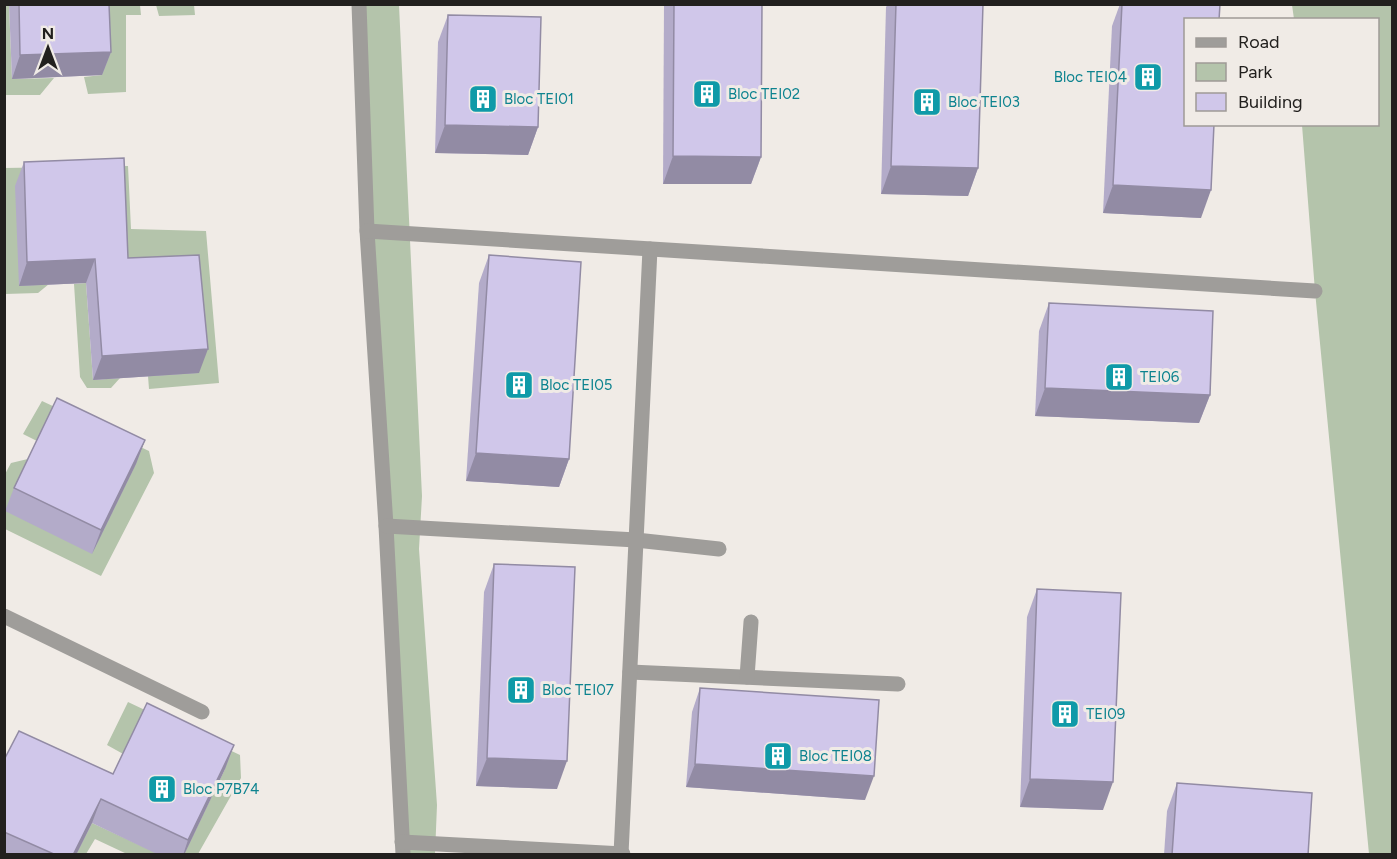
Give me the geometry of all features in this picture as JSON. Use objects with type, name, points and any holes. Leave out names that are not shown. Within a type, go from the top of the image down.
[{"type":"street","points":[[360,4],[367,231],[386,526],[402,848],[622,855],[650,249]]},
{"type":"street","points":[[367,231],[1315,291]]},
{"type":"street","points":[[386,526],[636,540],[719,549]]},
{"type":"street","points":[[4,616],[202,712]]},
{"type":"street","points":[[747,677],[752,622]]},
{"type":"street","points":[[630,672],[898,684]]},
{"type":"green space","points":[[4,5],[9,5],[12,79],[54,78],[40,95],[5,95]]},
{"type":"green space","points":[[99,5],[140,5],[141,15],[126,15],[126,92],[88,94],[84,77],[102,75]]},
{"type":"green space","points":[[156,5],[194,5],[195,15],[159,16]]},
{"type":"green space","points":[[359,5],[399,5],[422,496],[419,549],[437,805],[435,854],[403,854]]},
{"type":"green space","points":[[1292,5],[1392,5],[1392,854],[1369,854],[1315,291],[1302,126],[1379,126],[1379,18],[1294,18]]},
{"type":"green space","points":[[128,166],[131,229],[206,231],[219,383],[149,389],[148,376],[190,279],[49,284],[38,293],[5,294],[4,168]]},
{"type":"green space","points":[[86,283],[93,380],[120,378],[111,388],[87,388],[80,377],[74,284]]},
{"type":"green space","points":[[42,401],[149,451],[154,473],[101,576],[5,529],[4,476],[11,463],[32,458],[39,442],[23,434]]},
{"type":"green space","points":[[128,702],[240,755],[241,778],[198,854],[184,854],[225,769],[125,755],[107,745]]},
{"type":"green space","points":[[92,823],[159,854],[127,854],[95,839],[86,854],[76,854]]},
{"type":"building","points":[[19,4],[109,4],[111,52],[20,55]]},
{"type":"building","name":"Bloc TEI02","points":[[674,4],[762,4],[761,157],[673,156]]},
{"type":"building","name":"Bloc TEI03","points":[[896,4],[983,4],[978,168],[891,166]]},
{"type":"building","name":"Bloc TEI04","points":[[1122,4],[1220,4],[1219,18],[1184,18],[1184,126],[1214,126],[1211,190],[1113,185]]},
{"type":"building","name":"Bloc TEI01","points":[[448,15],[541,17],[538,127],[445,125]]},
{"type":"building","points":[[124,158],[128,258],[199,255],[208,349],[102,356],[95,259],[27,262],[24,162]]},
{"type":"building","name":"Bloc TEI05","points":[[489,255],[581,262],[569,459],[476,453]]},
{"type":"building","name":"TEI06","points":[[1049,303],[1213,311],[1210,395],[1045,388]]},
{"type":"building","points":[[57,398],[145,440],[101,530],[14,488]]},
{"type":"building","name":"Bloc TEI07","points":[[494,564],[575,567],[567,761],[487,758]]},
{"type":"building","name":"TEI09","points":[[1037,589],[1121,593],[1113,782],[1030,779]]},
{"type":"building","name":"Bloc TEI08","points":[[700,688],[879,700],[874,776],[695,764]]},
{"type":"building","points":[[147,703],[234,745],[188,840],[101,799],[73,855],[56,855],[4,832],[4,760],[19,731],[113,774]]},
{"type":"building","points":[[1177,783],[1312,793],[1308,855],[1172,855]]},
{"type":"place","name":"Bloc TEI04","points":[[1148,77]]},
{"type":"place","name":"Bloc TEI02","points":[[707,94]]},
{"type":"place","name":"Bloc TEI01","points":[[483,99]]},
{"type":"place","name":"Bloc TEI03","points":[[927,102]]},
{"type":"place","name":"TEI06","points":[[1119,377]]},
{"type":"place","name":"Bloc TEI05","points":[[519,385]]},
{"type":"place","name":"Bloc TEI07","points":[[521,690]]},
{"type":"place","name":"TEI09","points":[[1065,714]]},
{"type":"place","name":"Bloc TEI08","points":[[778,756]]},
{"type":"place","name":"Bloc P7B74","points":[[162,789]]}]
